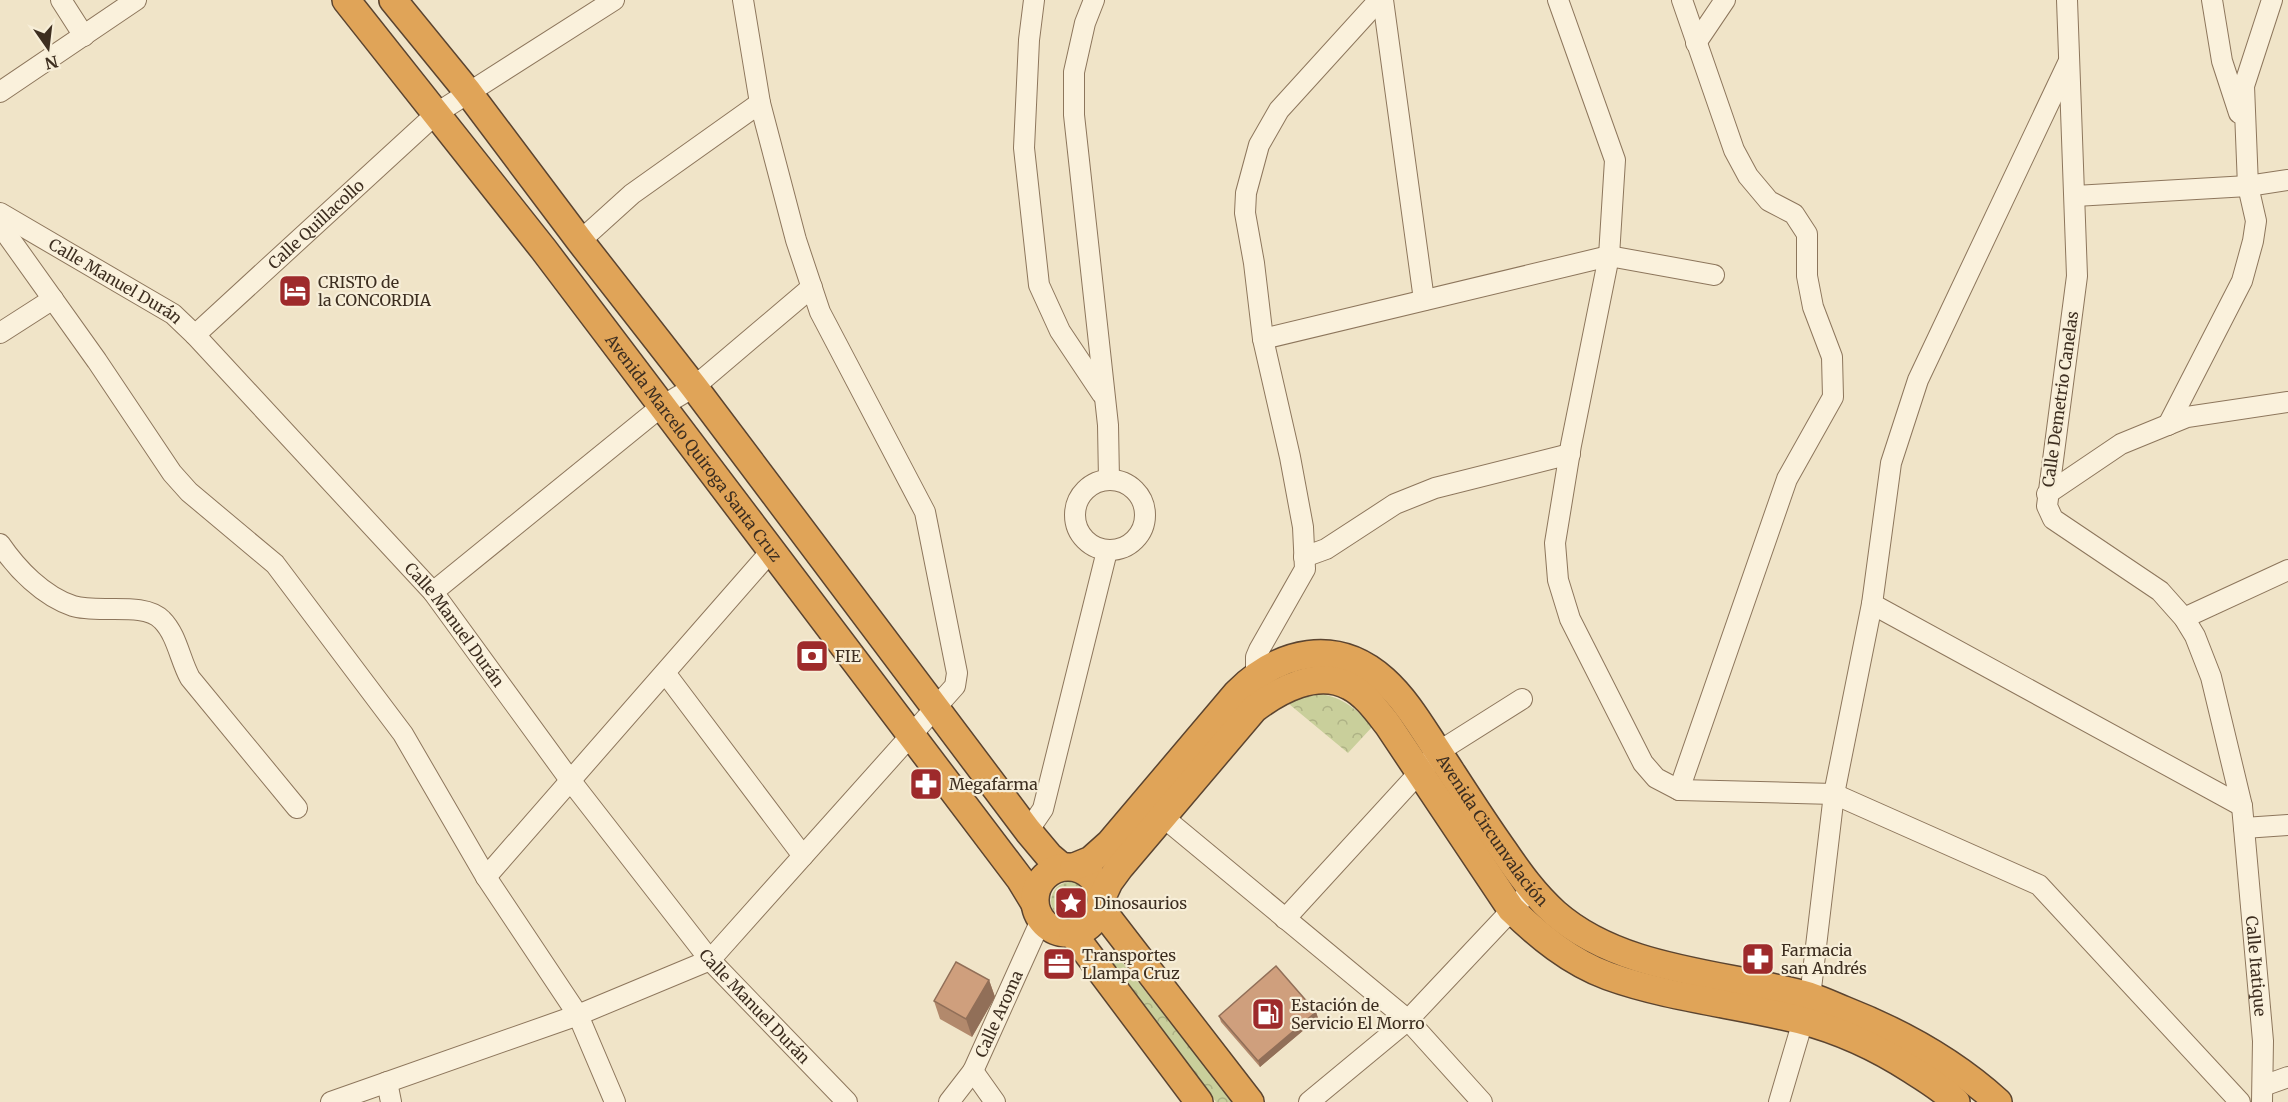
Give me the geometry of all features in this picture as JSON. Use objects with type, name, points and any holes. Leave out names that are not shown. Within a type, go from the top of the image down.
[{"type":"highway","name":"Avenida Marcelo Quiroga Santa Cruz","points":[[346,0],[544,250],[772,550],[1020,879],[1038,911]]},
{"type":"highway","points":[[393,0],[468,92],[579,241],[694,387],[1028,831],[1049,856],[1068,867],[1084,871],[1093,878],[1099,887],[1101,903],[1250,1102]]},
{"type":"highway","name":"Avenida Circunvalación","points":[[1101,903],[1109,882],[1162,817],[1245,701],[1256,675],[1285,659],[1325,652],[1370,669],[1392,688],[1411,710],[1532,891],[1574,928],[1603,945],[1642,959],[1806,1009],[1861,1042],[1897,1060],[1945,1091],[1956,1102]]},
{"type":"highway","name":"Avenida Circunvalación","points":[[1068,867],[1091,860],[1110,843],[1245,701],[1271,697],[1304,682],[1323,680],[1348,685],[1366,699],[1383,718],[1511,909],[1534,931],[1560,950],[1609,976],[1672,993],[1806,1009],[1876,1023],[1926,1049],[1969,1076],[1998,1102]]},
{"type":"highway","points":[[1068,867],[1053,870],[1039,883],[1038,911],[1055,931],[1073,933],[1091,925],[1101,903]]},
{"type":"highway","points":[[1073,933],[1200,1102]]},
{"type":"street","points":[[60,0],[84,36]]},
{"type":"street","points":[[0,92],[136,0]]},
{"type":"street","name":"Calle Quillacollo","points":[[195,335],[437,113],[614,0]]},
{"type":"street","points":[[331,1102],[578,1015],[710,960],[955,686],[957,673],[925,512],[820,312],[796,240],[760,103],[743,0]]},
{"type":"street","points":[[1034,0],[1029,40],[1024,148],[1039,285],[1060,331],[1105,399]]},
{"type":"street","points":[[1094,0],[1085,23],[1074,72],[1074,115],[1108,425],[1109,480]]},
{"type":"street","points":[[1381,0],[1424,300]]},
{"type":"street","points":[[1256,675],[1259,650],[1305,569],[1303,527],[1290,457],[1263,339],[1254,263],[1245,213],[1246,193],[1259,145],[1278,110],[1381,0]]},
{"type":"street","points":[[1558,0],[1615,160],[1609,256],[1555,543],[1558,580],[1570,619],[1643,763],[1656,778],[1679,790],[1834,794],[2039,885],[2240,1102]]},
{"type":"street","points":[[1679,790],[1787,479],[1833,397],[1832,357],[1813,307],[1807,276],[1807,234],[1794,214],[1769,201],[1748,176],[1734,150],[1682,0]]},
{"type":"street","points":[[1696,43],[1725,0]]},
{"type":"street","name":"Calle Demetrio Canelas","points":[[2067,0],[2077,276],[2047,506],[2053,519],[2160,591],[2184,618],[2195,636],[2211,677],[2242,806],[2244,828]]},
{"type":"street","points":[[2212,0],[2222,61],[2246,135]]},
{"type":"street","points":[[2168,425],[2242,281],[2253,241],[2256,221],[2248,186],[2244,86],[2272,0]]},
{"type":"street","points":[[1779,1102],[1806,1009],[1834,794],[1872,604],[1890,463],[1918,380],[2070,60]]},
{"type":"street","points":[[579,241],[632,194],[760,103]]},
{"type":"street","points":[[2075,196],[2248,186],[2288,180]]},
{"type":"street","name":"Calle Manuel Durán","points":[[0,213],[173,314],[195,335],[433,592],[570,780],[710,960],[847,1102]]},
{"type":"street","points":[[0,225],[97,361],[172,473],[189,492],[275,564],[403,734],[486,877],[578,1015],[615,1102]]},
{"type":"street","points":[[1263,339],[1609,256],[1714,274]]},
{"type":"street","points":[[433,592],[662,406],[694,387],[812,287]]},
{"type":"street","points":[[0,333],[53,299]]},
{"type":"street","points":[[2047,494],[2121,444],[2187,417],[2288,402]]},
{"type":"street","points":[[1304,558],[1326,549],[1395,504],[1435,488],[1570,454]]},
{"type":"street","points":[[1109,480],[1120,481],[1131,486],[1144,505],[1146,516],[1138,537],[1119,550],[1107,551],[1086,542],[1078,532],[1074,515],[1079,498],[1086,488],[1097,482],[1109,480]]},
{"type":"street","points":[[0,544],[13,563],[50,596],[74,606],[111,610],[148,610],[162,620],[176,643],[181,662],[190,678],[297,808]]},
{"type":"street","points":[[486,877],[666,674],[772,550]]},
{"type":"street","points":[[1028,831],[1042,808],[1107,551]]},
{"type":"street","points":[[2184,618],[2288,570]]},
{"type":"street","points":[[1872,604],[2242,806]]},
{"type":"street","points":[[666,674],[803,856]]},
{"type":"street","points":[[1285,919],[1438,752],[1522,699]]},
{"type":"street","points":[[1162,817],[1408,1020],[1482,1102]]},
{"type":"street","points":[[2244,828],[2288,825]]},
{"type":"street","name":"Calle Itatique","points":[[2244,828],[2263,1041],[2263,1094]]},
{"type":"street","points":[[1309,1102],[1408,1020],[1511,909],[1532,891]]},
{"type":"street","name":"Calle Aroma","points":[[949,1102],[973,1071],[1038,911]]},
{"type":"street","points":[[973,1071],[995,1102]]},
{"type":"street","points":[[2263,1094],[2288,1077]]},
{"type":"street","points":[[387,1082],[391,1102]]},
{"type":"green space","points":[[1320,694],[1343,701],[1373,726],[1348,753],[1289,704],[1301,698]]},
{"type":"green space","points":[[1070,882],[1077,883],[1083,888],[1088,894],[1088,908],[1083,914],[1077,919],[1070,920],[1063,919],[1057,914],[1052,908],[1051,901],[1052,894],[1057,888],[1063,883]]},
{"type":"green space","points":[[1114,952],[1234,1102],[1216,1102],[1104,961]]},
{"type":"building","points":[[956,962],[989,980],[966,1019],[934,1001]]},
{"type":"building","points":[[1276,966],[1316,1012],[1258,1061],[1219,1016]]},
{"type":"place","name":"CRISTO de la CONCORDIA","points":[[295,291]]},
{"type":"place","name":"FIE","points":[[812,656]]},
{"type":"place","name":"Megafarma","points":[[926,784]]},
{"type":"place","name":"Dinosaurios","points":[[1071,903]]},
{"type":"place","name":"Farmacia san Andrés","points":[[1758,959]]},
{"type":"place","name":"Transportes Llampa Cruz","points":[[1059,964]]},
{"type":"place","name":"Estación de Servicio El Morro","points":[[1268,1014]]}]
